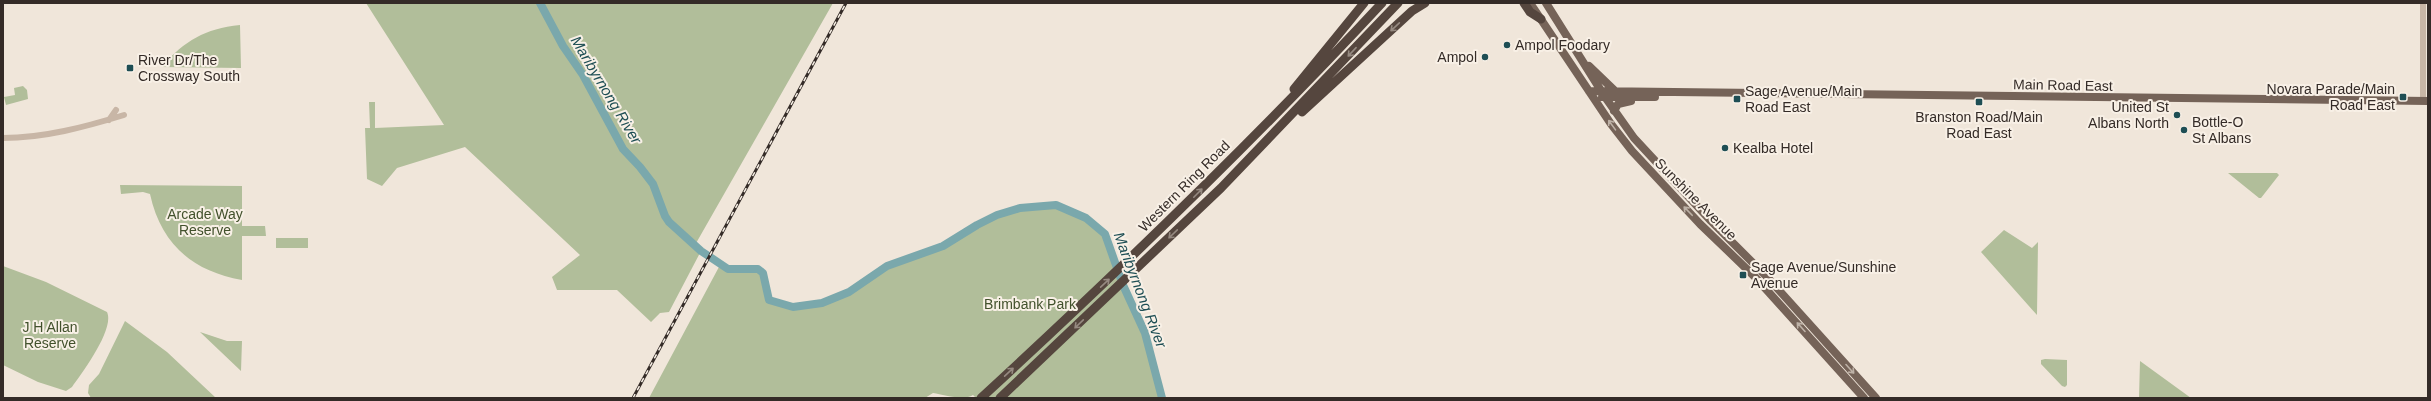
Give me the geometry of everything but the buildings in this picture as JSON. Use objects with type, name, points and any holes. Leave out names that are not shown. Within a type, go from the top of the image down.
[{"type":"highway","points":[[1275,114],[1364,3]]},
{"type":"highway","name":"Western Ring Road","points":[[980,398],[1133,258],[1382,3]]},
{"type":"highway","points":[[1293,117],[1398,3]]},
{"type":"highway","points":[[1293,117],[1412,11],[1425,3]]},
{"type":"highway","points":[[1524,3],[1530,12],[1540,19]]},
{"type":"highway","name":"Western Ring Road","points":[[1000,398],[1221,188],[1245,170],[1293,117]]},
{"type":"main road","name":"Sunshine Avenue","points":[[1530,3],[1617,132],[1649,170],[1729,251],[1864,398]]},
{"type":"main road","name":"Sunshine Avenue","points":[[1546,3],[1614,111],[1646,152],[1815,330],[1876,398]]},
{"type":"main road","points":[[1580,57],[1607,85],[1615,91]]},
{"type":"main road","name":"Main Road East","points":[[1603,94],[1615,91],[1697,94],[2426,101]]},
{"type":"main road","name":"Main Road East","points":[[1591,94],[1662,96],[1697,94]]},
{"type":"main road","points":[[1614,111],[1621,103],[1662,96]]},
{"type":"main road","points":[[1704,214],[1704,222],[1729,251]]},
{"type":"main road","points":[[1815,330],[1816,339],[1843,375]]},
{"type":"street","points":[[2423,3],[2426,101]]},
{"type":"street","points":[[108,122],[116,110]]},
{"type":"street","points":[[3,138],[35,137],[108,122],[124,115]]},
{"type":"green space","points":[[366,3],[833,3],[695,245],[701,251],[669,312],[660,313],[651,322],[617,290],[557,290],[552,277],[580,255],[465,147],[397,168],[382,186],[367,179],[365,128],[370,128],[369,102],[375,102],[375,128],[444,125]]},
{"type":"green space","points":[[240,25],[241,68],[161,67],[187,43],[196,37],[216,29]]},
{"type":"green space","points":[[23,86],[27,90],[28,99],[6,105],[4,97],[15,95],[14,88]]},
{"type":"green space","points":[[2228,173],[2277,173],[2279,175],[2261,198],[2259,198]]},
{"type":"green space","name":"Arcade Way Reserve","points":[[120,185],[242,186],[242,226],[265,226],[266,236],[242,236],[242,280],[224,276],[208,270],[194,262],[181,252],[171,241],[155,212],[150,194],[143,192],[121,194]]},
{"type":"green space","name":"Brimbank Park","points":[[1056,205],[1071,211],[1086,218],[1105,234],[1123,285],[1145,333],[1162,398],[976,398],[973,395],[959,398],[933,393],[925,398],[649,398],[720,265],[730,268],[754,269],[762,272],[765,278],[769,300],[793,307],[822,303],[849,292],[887,266],[943,246],[977,225],[997,215],[1020,208]]},
{"type":"green space","points":[[2004,230],[2032,248],[2038,242],[2037,315],[1981,252]]},
{"type":"green space","points":[[276,238],[308,238],[308,248],[276,248]]},
{"type":"green space","name":"J H Allan Reserve","points":[[3,266],[46,282],[107,312],[108,320],[102,340],[83,372],[72,387],[66,391],[38,382],[3,365]]},
{"type":"green space","points":[[125,321],[167,352],[216,398],[91,398],[88,393],[89,385],[99,374]]},
{"type":"green space","points":[[200,332],[227,341],[242,341],[241,371]]},
{"type":"green space","points":[[2041,360],[2067,360],[2067,385],[2065,387],[2062,386],[2041,364]]},
{"type":"green space","points":[[2140,361],[2191,398],[2139,398]]},
{"type":"waterway","name":"Maribyrnong River","points":[[540,3],[563,46],[583,75],[623,149],[653,184],[665,216],[669,222],[701,251],[728,269],[758,269],[763,273],[769,300],[793,307],[822,303],[849,292],[887,266],[943,246],[977,225],[997,215],[1020,208],[1056,205],[1086,218],[1105,234],[1123,285],[1145,333],[1162,398]]},
{"type":"railway","points":[[633,398],[846,3]]},
{"type":"place","name":"Ampol Foodary","points":[[1507,45]]},
{"type":"place","name":"Ampol","points":[[1485,57]]},
{"type":"place","name":"River Dr/The Crossway South","points":[[130,68]]},
{"type":"place","name":"Novara Parade/Main Road East","points":[[2403,97]]},
{"type":"place","name":"Sage Avenue/Main Road East","points":[[1737,99]]},
{"type":"place","name":"Branston Road/Main Road East","points":[[1979,102]]},
{"type":"place","name":"United St Albans North","points":[[2177,115]]},
{"type":"place","name":"Bottle-O St Albans","points":[[2184,130]]},
{"type":"place","name":"Kealba Hotel","points":[[1725,148]]},
{"type":"place","name":"Sage Avenue/Sunshine Avenue","points":[[1743,275]]}]
